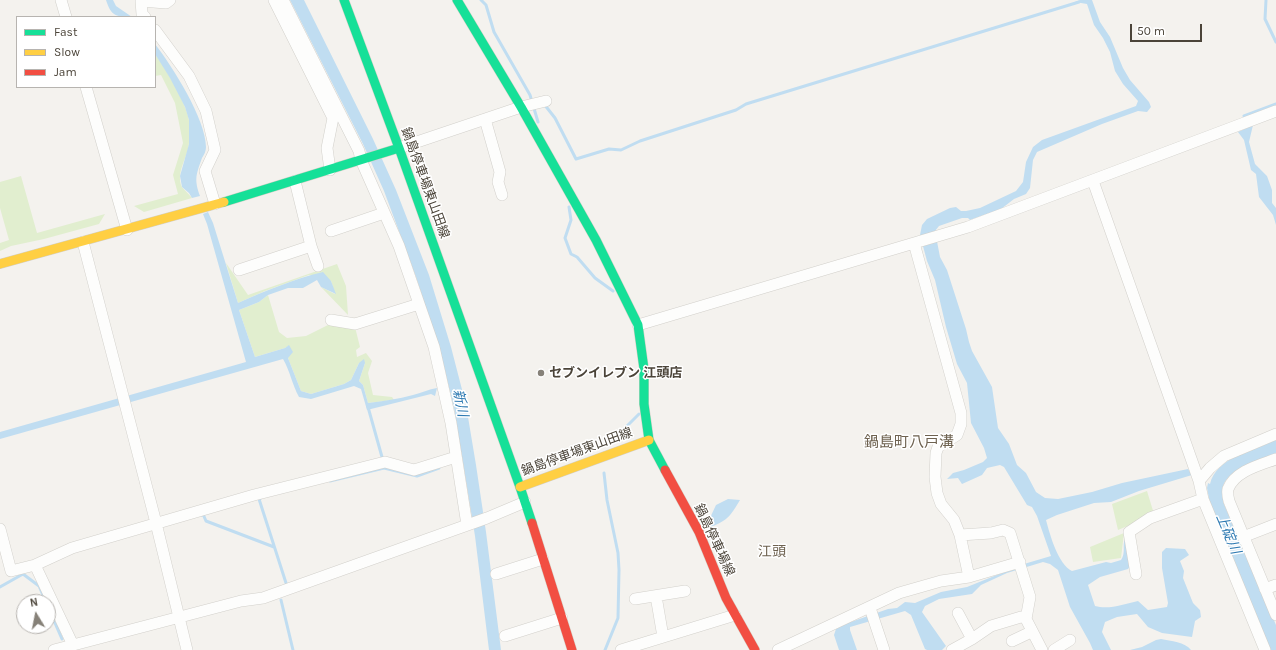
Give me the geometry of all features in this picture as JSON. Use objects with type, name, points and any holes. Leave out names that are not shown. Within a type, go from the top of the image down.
[{"type":"main road","name":"鍋島停車場東山田線","points":[[344,0],[399,148],[520,487],[649,440],[644,404],[644,369],[638,325],[596,240],[535,104],[457,0]]},
{"type":"main road","points":[[0,264],[127,230],[295,181],[399,148]]},
{"type":"main road","name":"鍋島停車場線","points":[[649,440],[699,532],[726,598],[755,650]]},
{"type":"main road","points":[[520,487],[572,650]]},
{"type":"street","points":[[61,0],[66,16]]},
{"type":"street","points":[[144,16],[142,14],[141,1],[166,3],[170,0]]},
{"type":"street","points":[[274,0],[333,118],[327,148],[330,170]]},
{"type":"street","points":[[284,0],[364,159],[384,213],[399,246],[434,347],[445,392],[468,524]]},
{"type":"street","points":[[156,31],[189,76],[206,112],[215,150],[205,171],[215,204]]},
{"type":"street","points":[[86,88],[127,230]]},
{"type":"street","points":[[399,148],[535,104]]},
{"type":"street","points":[[638,325],[968,227],[1276,111]]},
{"type":"street","points":[[485,119],[500,172],[498,182],[502,195]]},
{"type":"street","points":[[1094,180],[1200,480],[1203,499],[1265,650]]},
{"type":"street","points":[[295,181],[311,246],[318,266]]},
{"type":"street","points":[[331,231],[384,213]]},
{"type":"street","points":[[83,242],[156,522],[187,650]]},
{"type":"street","points":[[917,242],[961,413],[961,424],[957,435],[938,447],[936,453],[935,477],[937,493],[941,504],[954,520],[960,535],[959,539],[969,577]]},
{"type":"street","points":[[239,270],[311,246]]},
{"type":"street","points":[[331,320],[355,324],[419,304]]},
{"type":"street","points":[[1200,480],[1210,468],[1224,456],[1276,434]]},
{"type":"street","points":[[0,529],[11,571],[35,565],[72,548],[156,522],[254,495],[385,462],[414,470],[456,457]]},
{"type":"street","points":[[1276,459],[1243,473],[1233,480],[1228,490],[1229,501],[1276,615]]},
{"type":"street","points":[[1136,574],[1129,532],[1150,518],[1203,499]]},
{"type":"street","points":[[54,650],[241,601],[263,598],[487,518],[525,502]]},
{"type":"street","points":[[1243,537],[1276,524]]},
{"type":"street","points":[[960,535],[990,533],[1003,530],[1010,532],[1030,597],[1026,617],[1031,632],[1042,650]]},
{"type":"street","points":[[496,574],[543,559]]},
{"type":"street","points":[[35,565],[73,645]]},
{"type":"street","points":[[778,650],[854,614],[871,610],[899,593],[941,581],[969,577],[1021,566]]},
{"type":"street","points":[[1265,589],[1276,585]]},
{"type":"street","points":[[635,599],[685,591]]},
{"type":"street","points":[[656,596],[663,637]]},
{"type":"street","points":[[871,610],[884,650]]},
{"type":"street","points":[[958,613],[972,639]]},
{"type":"street","points":[[621,650],[735,615]]},
{"type":"street","points":[[952,650],[992,626],[1021,617],[1026,617]]},
{"type":"street","points":[[505,636],[562,618]]},
{"type":"street","points":[[1012,641],[1031,632]]},
{"type":"street","points":[[1054,650],[1070,640]]},
{"type":"green space","points":[[156,55],[175,86],[184,104],[189,120],[189,142],[181,170],[180,181],[182,187],[192,198],[144,212],[134,206],[178,194],[173,175],[183,143],[175,103],[161,75],[156,76]]},
{"type":"green space","points":[[21,176],[37,233],[105,214],[99,224],[44,239],[11,246],[0,251],[0,243],[9,240],[0,208],[0,182]]},
{"type":"green space","points":[[226,263],[248,295],[337,264],[346,286],[348,315],[321,287],[335,294],[331,281],[309,275],[265,291],[238,303]]},
{"type":"green space","points":[[268,295],[279,332],[287,338],[306,336],[330,324],[355,327],[360,347],[356,350],[357,357],[366,353],[372,361],[368,373],[373,395],[392,397],[394,400],[368,403],[363,385],[359,381],[365,363],[359,363],[351,380],[344,384],[311,394],[301,391],[288,358],[289,346],[255,357],[239,310],[259,302]]},
{"type":"green space","points":[[1147,491],[1154,514],[1118,530],[1112,504]]},
{"type":"green space","points":[[1124,533],[1121,558],[1093,562],[1090,547]]},
{"type":"water","points":[[106,0],[113,0],[116,6],[131,16],[118,16],[110,9]]},
{"type":"water","name":"新川","points":[[290,0],[304,0],[373,139],[396,190],[429,275],[451,347],[466,405],[486,532],[501,650],[489,650],[475,536],[454,408],[440,351],[416,277],[384,191],[363,144]]},
{"type":"water","points":[[1080,0],[1092,0],[1100,22],[1110,37],[1123,68],[1130,80],[1149,102],[1151,107],[1147,112],[1138,111],[1102,124],[1037,152],[1033,160],[1030,188],[1026,194],[1014,199],[1001,209],[970,220],[968,218],[962,218],[939,226],[935,231],[940,257],[947,270],[972,351],[992,387],[998,428],[1009,444],[1017,465],[1026,473],[1036,492],[1045,498],[1058,499],[1188,469],[1192,475],[1139,491],[1111,502],[1094,503],[1046,520],[1055,548],[1063,562],[1072,571],[1106,562],[1111,563],[1121,560],[1125,538],[1131,565],[1128,569],[1100,577],[1088,585],[1095,606],[1111,607],[1138,601],[1148,610],[1167,607],[1168,603],[1162,568],[1162,552],[1166,548],[1185,549],[1189,555],[1180,561],[1184,571],[1183,578],[1193,603],[1200,610],[1201,617],[1195,621],[1192,637],[1162,633],[1148,627],[1137,614],[1117,617],[1105,622],[1102,632],[1111,650],[1093,650],[1070,607],[1058,570],[1050,564],[1043,562],[1007,573],[981,585],[972,594],[939,599],[925,606],[922,612],[946,646],[942,650],[925,649],[911,615],[905,611],[850,627],[857,650],[839,650],[834,635],[836,629],[845,624],[888,609],[897,608],[905,602],[915,603],[941,592],[967,587],[1024,564],[1051,556],[1037,516],[1032,507],[1027,505],[1004,467],[1000,465],[987,468],[982,475],[962,484],[958,478],[947,479],[953,473],[983,462],[987,458],[984,448],[971,423],[967,383],[957,364],[946,327],[935,280],[927,261],[920,235],[922,225],[927,219],[950,208],[956,207],[961,211],[966,211],[980,208],[1016,191],[1023,182],[1026,162],[1033,147],[1042,140],[1136,106],[1138,101],[1123,84],[1115,71],[1110,52],[1094,25],[1087,4],[1075,2]]},
{"type":"water","points":[[156,45],[187,93],[205,135],[206,150],[196,177],[200,196],[192,198],[182,187],[180,176],[189,144],[189,120],[185,107],[156,56]]},
{"type":"water","points":[[1253,125],[1249,142],[1255,164],[1267,176],[1272,190],[1272,203],[1276,208],[1276,225],[1273,215],[1259,197],[1256,174],[1251,170],[1244,140],[1238,132]]},
{"type":"water","points":[[208,212],[213,223],[238,303],[301,278],[323,272],[331,281],[336,294],[321,287],[317,280],[303,288],[288,288],[268,295],[259,302],[239,310],[255,357],[285,348],[289,345],[293,352],[288,358],[301,391],[311,394],[344,384],[351,380],[359,363],[364,359],[365,363],[359,381],[363,385],[368,403],[402,398],[437,388],[435,396],[431,394],[367,410],[361,389],[354,386],[311,399],[299,397],[283,359],[0,439],[0,432],[246,362],[203,214]]},
{"type":"water","name":"上碇川","points":[[1276,440],[1276,454],[1254,462],[1232,474],[1226,480],[1222,490],[1224,504],[1276,625],[1276,650],[1270,650],[1211,509],[1207,488],[1208,483],[1210,484],[1220,467],[1228,461],[1247,451]]},
{"type":"water","points":[[728,499],[740,500],[724,521],[708,528],[709,520],[716,505]]},
{"type":"water","points":[[1161,639],[1185,645],[1191,650],[1130,650],[1142,647]]},
{"type":"waterway","points":[[481,0],[486,5],[494,32],[530,95],[538,122]]},
{"type":"waterway","points":[[1266,0],[1265,19],[1276,42]]},
{"type":"waterway","points":[[544,104],[555,118],[576,159],[609,149],[621,150],[640,141],[736,110],[746,104],[1079,2]]},
{"type":"waterway","points":[[1244,116],[1276,104]]},
{"type":"waterway","points":[[569,207],[571,220],[565,238],[571,254],[577,257],[595,278],[613,291]]},
{"type":"waterway","points":[[368,407],[382,457]]},
{"type":"waterway","points":[[622,435],[624,429],[639,414]]},
{"type":"waterway","points":[[330,481],[384,468],[417,476],[439,468]]},
{"type":"waterway","points":[[604,473],[607,500],[618,553],[619,570],[618,618],[605,650]]},
{"type":"waterway","points":[[261,498],[259,499],[286,583]]},
{"type":"waterway","points":[[202,515],[203,514],[206,521],[274,547]]},
{"type":"waterway","points":[[0,587],[23,574],[39,586],[42,594]]},
{"type":"waterway","points":[[281,600],[293,650]]},
{"type":"waterway","points":[[56,625],[62,639]]},
{"type":"traffic: fast","points":[[344,0],[399,148],[532,523]]},
{"type":"traffic: fast","points":[[457,0],[521,107],[596,240],[638,325],[644,369],[644,404],[649,440],[665,470]]},
{"type":"traffic: fast","points":[[224,202],[399,148]]},
{"type":"traffic: slow","points":[[0,264],[224,202]]},
{"type":"traffic: slow","points":[[520,487],[649,440]]},
{"type":"traffic: jam","points":[[665,470],[699,532],[726,598],[755,650]]},
{"type":"traffic: jam","points":[[532,523],[572,650]]},
{"type":"place","name":"セブンイレブン 江頭店","points":[[541,373]]},
{"type":"district","name":"鍋島町八戸溝","points":[[909,443]]},
{"type":"district","name":"江頭","points":[[772,552]]}]
